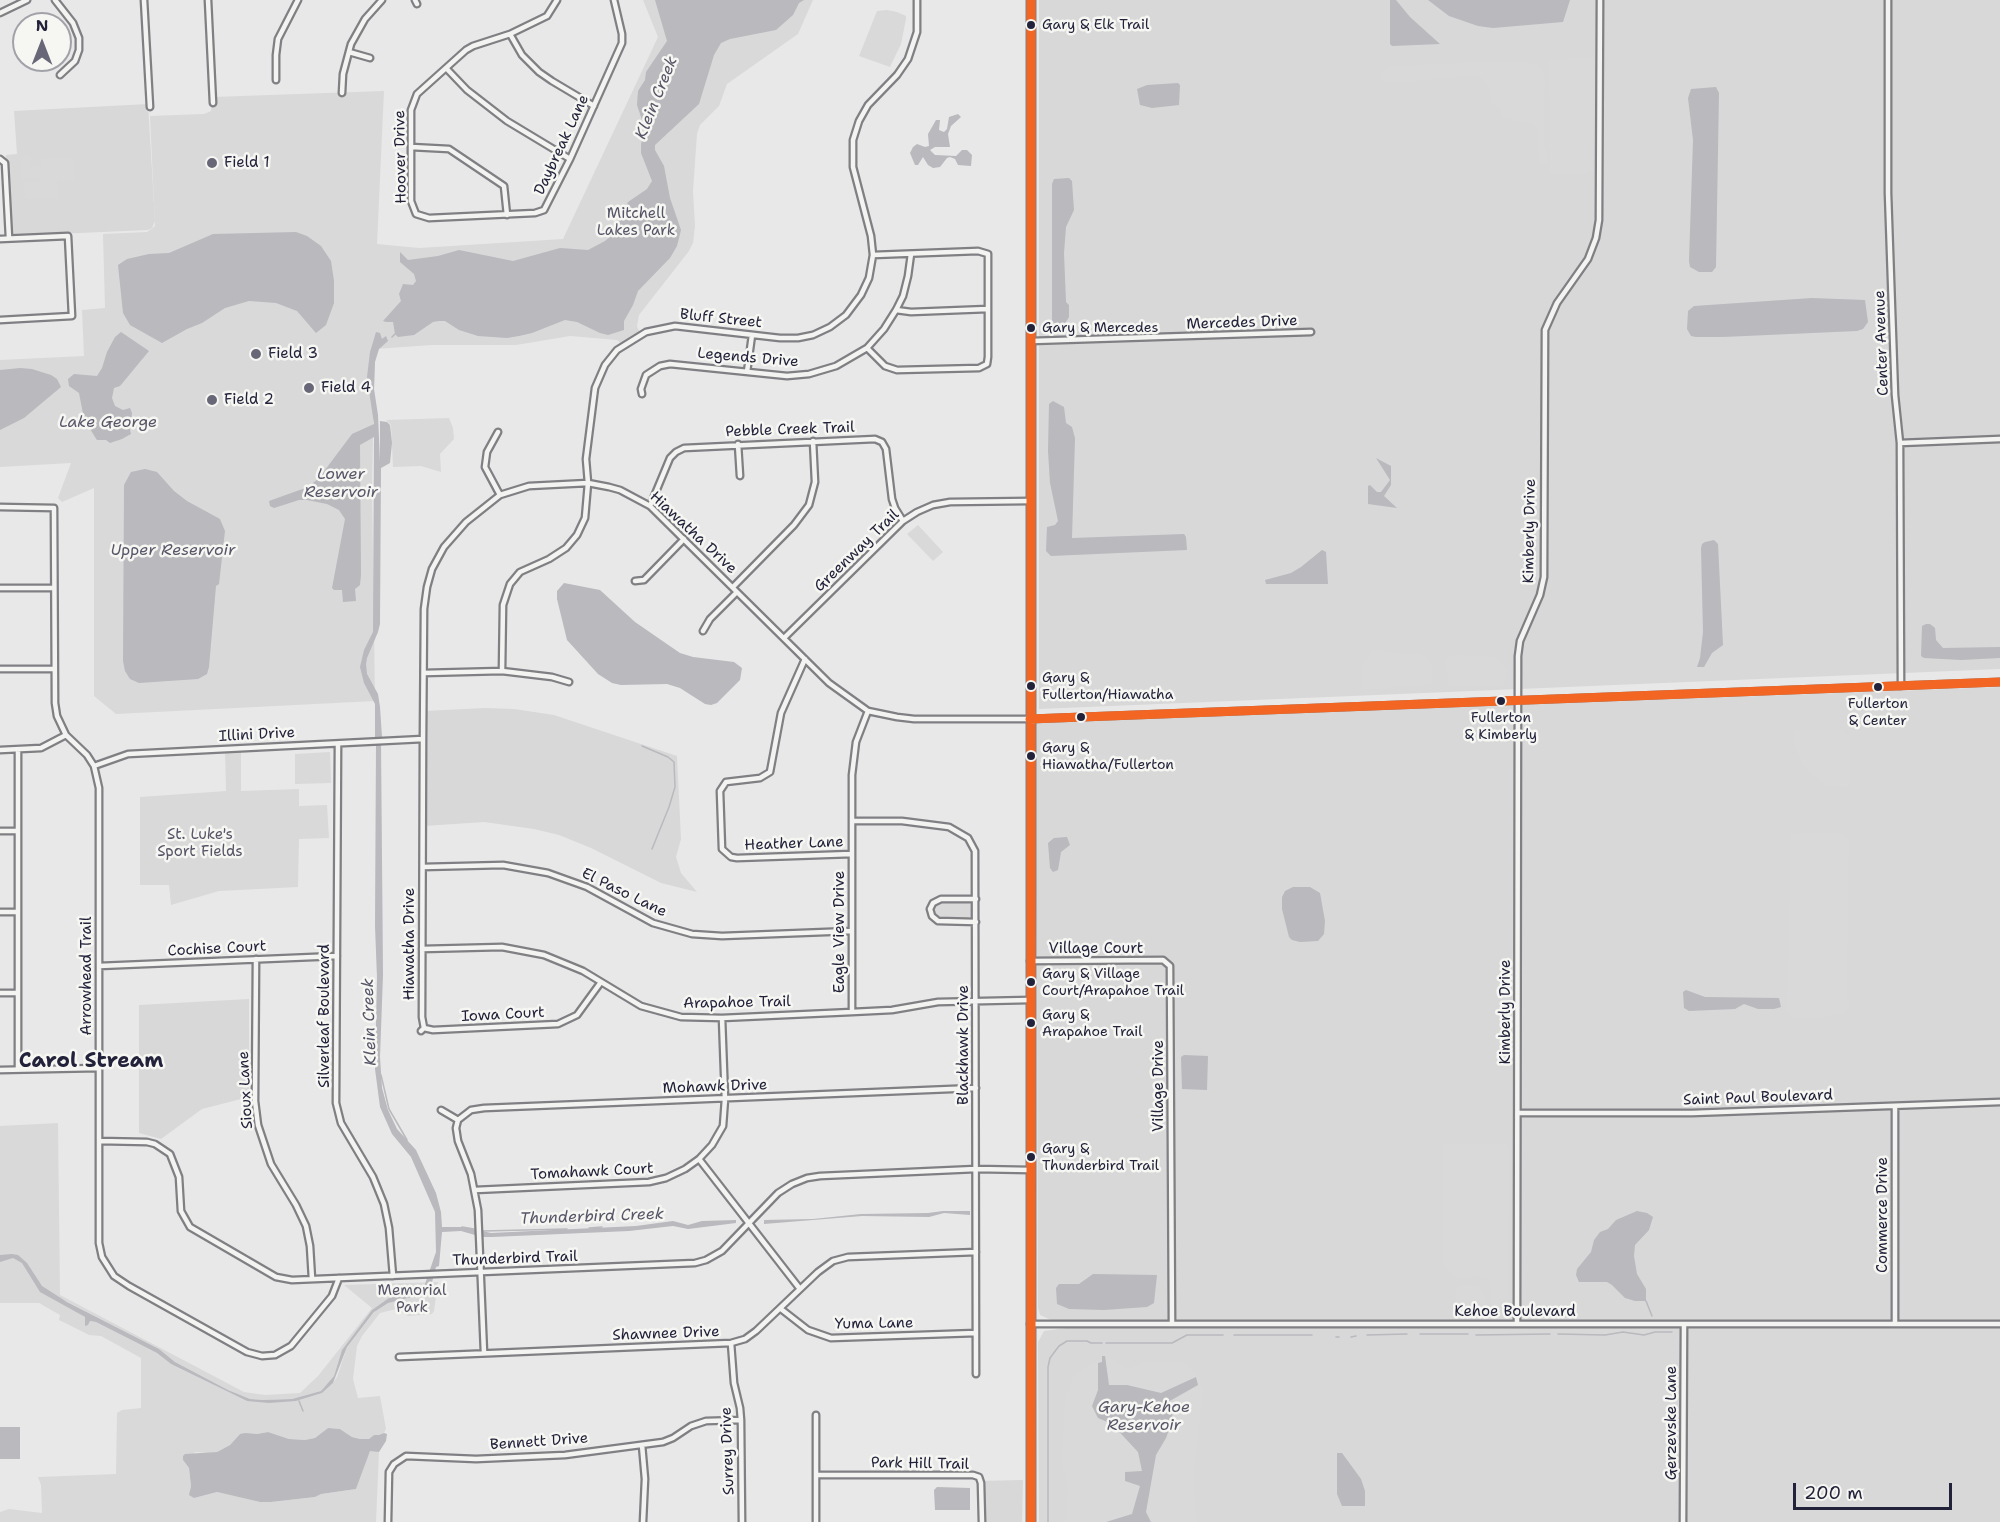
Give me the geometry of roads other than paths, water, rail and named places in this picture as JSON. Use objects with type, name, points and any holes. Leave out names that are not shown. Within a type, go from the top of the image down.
[{"type":"street","points":[[0,13],[20,1],[27,0]]},
{"type":"street","points":[[55,0],[73,23],[79,38],[79,50],[75,61],[60,75]]},
{"type":"street","points":[[144,0],[150,107]]},
{"type":"street","points":[[208,0],[213,103]]},
{"type":"street","points":[[276,80],[277,43],[297,0]]},
{"type":"street","points":[[342,93],[343,74],[356,34],[365,19],[382,0]]},
{"type":"street","name":"Hoover Drive","points":[[416,214],[411,201],[411,110],[417,94],[472,46],[510,34],[547,16],[556,0]]},
{"type":"street","name":"Daybreak Lane","points":[[416,214],[429,218],[507,215],[544,210],[570,159],[621,43],[622,34],[614,0]]},
{"type":"street","name":"Bluff Street","points":[[502,671],[503,605],[506,591],[520,572],[566,548],[577,536],[585,518],[588,483],[586,459],[594,388],[605,365],[617,350],[634,337],[661,327],[686,326],[780,338],[813,335],[830,327],[846,315],[861,295],[869,278],[873,255],[871,236],[853,166],[853,140],[859,121],[867,107],[897,75],[908,59],[917,32],[917,0]]},
{"type":"street","points":[[1030,1522],[1032,0]]},
{"type":"street","name":"Kimberly Drive","points":[[1517,1324],[1518,656],[1520,641],[1540,595],[1544,577],[1545,330],[1553,308],[1591,252],[1599,220],[1600,0]]},
{"type":"street","name":"Center Avenue","points":[[1888,0],[1889,215],[1895,395],[1900,443],[1901,686]]},
{"type":"street","points":[[510,34],[522,56],[538,72],[594,106]]},
{"type":"street","points":[[349,52],[370,58]]},
{"type":"street","points":[[446,68],[467,90],[507,121],[570,159]]},
{"type":"street","points":[[411,147],[448,149],[504,186],[507,215]]},
{"type":"street","points":[[0,159],[4,164],[9,238]]},
{"type":"street","points":[[0,239],[68,236],[72,316],[0,320]]},
{"type":"street","points":[[867,348],[885,366],[897,370],[979,368],[987,364],[988,357],[988,254],[978,251],[873,255]]},
{"type":"street","name":"Legends Drive","points":[[642,394],[641,389],[646,375],[660,366],[670,364],[787,376],[809,374],[836,366],[867,348],[884,329],[896,310],[908,276],[911,254]]},
{"type":"street","points":[[896,310],[911,312],[988,309]]},
{"type":"street","name":"Mercedes Drive","points":[[1031,341],[1311,332]]},
{"type":"street","points":[[747,372],[752,335]]},
{"type":"street","points":[[498,432],[487,452],[485,467],[500,495]]},
{"type":"street","name":"Pebble Creek Trail","points":[[672,456],[692,446],[868,439],[884,442],[889,456],[892,499],[903,521]]},
{"type":"street","points":[[1900,443],[2000,439]]},
{"type":"street","points":[[733,587],[800,519],[809,505],[815,482],[813,441]]},
{"type":"street","points":[[738,444],[740,476]]},
{"type":"street","points":[[650,506],[672,456],[665,451]]},
{"type":"street","name":"Hiawatha Drive","points":[[422,1029],[425,596],[432,568],[445,546],[466,522],[500,495],[518,488],[539,484],[588,483],[620,490],[650,506],[842,694],[868,711],[914,719],[1030,719],[2000,682]]},
{"type":"street","name":"Greenway Trail","points":[[784,638],[903,521],[926,508],[950,502],[1030,501]]},
{"type":"street","points":[[0,507],[54,508],[54,669],[57,716],[66,735],[87,755],[94,766]]},
{"type":"street","points":[[635,580],[644,580],[684,539]]},
{"type":"street","points":[[0,588],[54,588]]},
{"type":"street","points":[[704,632],[710,619],[738,592]]},
{"type":"street","points":[[718,779],[723,785],[733,780],[760,778],[767,774],[772,764],[781,713],[805,659]]},
{"type":"street","points":[[0,669],[54,669]]},
{"type":"street","points":[[424,673],[502,671],[544,676],[568,682]]},
{"type":"street","name":"Eagle View Drive","points":[[852,1012],[854,754],[868,711]]},
{"type":"street","points":[[0,750],[41,748],[66,735]]},
{"type":"street","name":"Illini Drive","points":[[94,766],[128,754],[423,739]]},
{"type":"street","name":"Silverleaf Boulevard","points":[[338,744],[336,1103],[345,1130],[373,1177],[384,1204],[389,1228],[393,1276]]},
{"type":"street","points":[[18,750],[18,1068]]},
{"type":"street","name":"Arrowhead Trail","points":[[94,766],[99,788],[100,1250],[106,1265],[114,1276],[138,1292],[257,1356],[280,1353],[291,1347],[332,1296],[339,1278]]},
{"type":"street","points":[[767,774],[773,780]]},
{"type":"street","name":"Heather Lane","points":[[723,785],[719,797],[721,842],[722,849],[727,854],[737,858],[852,854]]},
{"type":"street","points":[[852,821],[902,821],[949,827],[964,834],[971,842],[979,837]]},
{"type":"street","points":[[0,831],[18,831]]},
{"type":"street","name":"Blackhawk Drive","points":[[971,842],[976,859],[976,1374]]},
{"type":"street","points":[[721,860],[727,854]]},
{"type":"street","name":"El Paso Lane","points":[[423,867],[496,865],[548,873],[587,887],[653,923],[692,934],[722,936],[852,931]]},
{"type":"street","points":[[976,898],[941,898],[933,903],[930,909],[932,916],[938,921],[976,922]]},
{"type":"street","points":[[0,912],[18,912]]},
{"type":"street","name":"Arapahoe Trail","points":[[422,949],[482,946],[522,950],[563,961],[629,1000],[658,1012],[681,1017],[722,1018],[852,1012],[892,1010],[938,1002],[1030,1000]]},
{"type":"street","name":"Cochise Court","points":[[99,966],[337,956]]},
{"type":"street","name":"Sioux Lane","points":[[256,959],[255,1101],[258,1125],[271,1164],[306,1226],[312,1279]]},
{"type":"street","name":"Village Court","points":[[1030,961],[1163,960]]},
{"type":"street","name":"Village Drive","points":[[1163,960],[1170,966],[1172,1324]]},
{"type":"street","name":"Iowa Court","points":[[422,1029],[558,1024],[577,1015],[601,982]]},
{"type":"street","points":[[0,993],[18,993]]},
{"type":"street","name":"Tomahawk Court","points":[[475,1190],[649,1182],[676,1174],[699,1159],[712,1145],[723,1126],[725,1099],[722,1018]]},
{"type":"street","points":[[0,1070],[99,1068]]},
{"type":"street","name":"Mohawk Drive","points":[[458,1120],[471,1110],[484,1108],[976,1088]]},
{"type":"street","name":"Saint Paul Boulevard","points":[[1518,1113],[1692,1113],[2000,1102]]},
{"type":"street","name":"Commerce Drive","points":[[1895,1106],[1895,1324]]},
{"type":"street","points":[[441,1110],[458,1120],[456,1128],[458,1141],[475,1190],[478,1210],[484,1353]]},
{"type":"street","name":"Thunderbird Trail","points":[[99,1142],[141,1141],[158,1146],[170,1154],[177,1167],[181,1211],[187,1223],[194,1230],[280,1279],[695,1263],[722,1251],[778,1193],[792,1184],[812,1177],[976,1169],[1030,1170]]},
{"type":"street","points":[[699,1159],[800,1289]]},
{"type":"street","name":"Shawnee Drive","points":[[399,1357],[731,1343],[748,1337],[828,1264],[842,1258],[976,1252]]},
{"type":"street","name":"Yuma Lane","points":[[781,1308],[808,1330],[831,1338],[976,1333]]},
{"type":"street","name":"Kehoe Boulevard","points":[[1030,1324],[2000,1324]]},
{"type":"street","name":"Gerzevske Lane","points":[[1683,1522],[1684,1324]]},
{"type":"street","name":"Surrey Drive","points":[[731,1343],[734,1383],[741,1420],[742,1522]]},
{"type":"street","points":[[816,1415],[816,1522]]},
{"type":"street","name":"Bennett Drive","points":[[388,1522],[389,1472],[394,1464],[406,1456],[476,1459],[536,1457],[642,1445],[669,1440],[698,1423],[741,1420]]},
{"type":"street","points":[[642,1445],[645,1479],[643,1522]]},
{"type":"street","name":"Park Hill Trail","points":[[816,1475],[974,1475],[980,1477],[982,1522]]},
{"type":"water","points":[[655,0],[804,0],[799,3],[793,15],[776,30],[730,39],[721,43],[714,55],[699,104],[655,145],[655,150],[664,166],[670,198],[681,230],[677,246],[670,258],[638,291],[624,321],[624,330],[608,335],[577,322],[565,320],[532,333],[507,338],[478,336],[459,330],[445,321],[439,321],[433,322],[414,335],[398,337],[395,334],[393,322],[383,321],[401,301],[399,294],[403,284],[413,285],[416,281],[414,274],[400,262],[400,252],[408,260],[438,256],[459,250],[513,261],[560,248],[588,250],[614,233],[628,202],[647,189],[652,181],[641,153],[645,129],[637,105],[638,91],[645,80],[646,72],[667,41]]},
{"type":"water","points":[[1390,0],[1396,0],[1410,17],[1440,44],[1392,46],[1390,44]]},
{"type":"water","points":[[1428,0],[1570,0],[1563,22],[1493,28],[1478,26],[1449,16]]},
{"type":"water","points":[[1178,83],[1180,85],[1179,105],[1152,108],[1140,105],[1137,89],[1147,85]]},
{"type":"water","points":[[1716,87],[1719,93],[1716,267],[1712,272],[1699,272],[1690,267],[1689,261],[1693,140],[1688,98],[1691,89]]},
{"type":"water","points":[[958,114],[961,117],[951,126],[948,134],[950,147],[935,147],[930,150],[935,155],[956,156],[962,150],[967,150],[972,155],[971,166],[958,165],[955,159],[950,157],[940,167],[933,168],[923,157],[918,165],[915,165],[910,153],[913,147],[917,144],[929,146],[928,134],[936,120],[940,120],[939,130],[944,132],[947,129],[949,117]]},
{"type":"water","points":[[1069,178],[1072,181],[1074,210],[1066,227],[1064,253],[1066,302],[1069,305],[1069,317],[1064,325],[1056,326],[1052,320],[1052,184],[1054,179]]},
{"type":"water","points":[[296,232],[307,236],[321,246],[331,261],[334,303],[326,325],[316,333],[297,311],[276,303],[249,301],[225,308],[202,323],[162,343],[130,325],[123,313],[118,265],[127,259],[149,254],[169,253],[213,234]]},
{"type":"water","points":[[1812,298],[1865,300],[1868,322],[1863,329],[1857,331],[1723,337],[1691,336],[1687,329],[1688,311],[1694,306]]},
{"type":"water","name":"Lake George","points":[[121,332],[149,351],[120,386],[114,388],[112,398],[115,406],[123,410],[130,408],[132,413],[131,434],[110,443],[106,440],[97,440],[95,437],[84,419],[79,393],[69,386],[68,379],[74,374],[97,376],[115,337]]},
{"type":"water","name":"Lower Reservoir","points":[[376,332],[380,333],[382,339],[386,336],[388,341],[379,349],[375,362],[374,389],[378,415],[380,462],[380,421],[390,425],[392,443],[390,463],[381,468],[380,624],[366,664],[367,674],[378,694],[382,737],[375,737],[375,704],[364,683],[360,667],[364,650],[373,632],[374,437],[360,445],[361,575],[360,585],[355,589],[356,601],[343,602],[342,590],[332,588],[345,519],[339,510],[327,504],[307,500],[299,500],[274,508],[270,506],[269,501],[308,487],[319,478],[352,434],[374,424],[367,377],[370,352]]},
{"type":"water","name":"Lake George","points":[[20,368],[51,375],[57,379],[61,387],[24,418],[0,430],[0,370]]},
{"type":"water","points":[[1053,401],[1064,407],[1066,423],[1072,427],[1075,438],[1072,538],[1184,534],[1187,550],[1051,556],[1046,551],[1047,527],[1055,525],[1058,521],[1050,483],[1048,451],[1049,404]]},
{"type":"water","points":[[1376,458],[1391,466],[1391,485],[1384,496],[1397,508],[1368,504],[1368,486],[1381,492],[1390,480]]},
{"type":"water","name":"Upper Reservoir","points":[[145,469],[157,472],[174,491],[187,501],[220,519],[225,531],[219,584],[216,586],[209,667],[207,674],[198,679],[139,683],[130,679],[125,671],[123,661],[124,485],[131,472]]},
{"type":"water","points":[[1714,540],[1718,544],[1723,645],[1712,653],[1704,667],[1697,667],[1703,632],[1701,548],[1705,542]]},
{"type":"water","points":[[1322,550],[1326,552],[1328,584],[1266,584],[1265,580],[1291,573]]},
{"type":"water","points":[[564,583],[600,590],[635,622],[680,653],[693,657],[734,662],[742,668],[740,680],[717,703],[711,705],[705,704],[680,688],[667,684],[621,685],[612,683],[598,674],[567,640],[557,599],[557,591]]},
{"type":"water","points":[[1926,624],[1935,628],[1936,640],[1943,648],[2000,647],[2000,658],[1961,660],[1924,658],[1921,656],[1922,626]]},
{"type":"water","points":[[376,742],[381,742],[383,975],[380,1057],[382,1088],[388,1110],[397,1129],[416,1150],[436,1193],[442,1227],[464,1227],[491,1233],[636,1226],[673,1221],[688,1225],[702,1221],[736,1220],[736,1223],[688,1229],[673,1226],[629,1231],[492,1237],[482,1237],[461,1231],[442,1232],[439,1266],[436,1267],[431,1286],[415,1296],[388,1303],[374,1312],[347,1347],[333,1383],[322,1393],[296,1401],[269,1403],[247,1401],[171,1364],[157,1353],[96,1322],[90,1321],[85,1326],[85,1317],[40,1292],[22,1263],[13,1258],[0,1262],[0,1255],[18,1255],[27,1263],[42,1286],[67,1302],[159,1349],[175,1362],[228,1390],[250,1399],[263,1400],[292,1399],[321,1391],[334,1376],[342,1350],[372,1310],[389,1298],[416,1293],[424,1287],[436,1252],[435,1212],[411,1157],[392,1134],[380,1107],[375,1069]]},
{"type":"water","points":[[1067,837],[1070,845],[1061,852],[1058,870],[1053,872],[1050,868],[1048,843],[1054,838]]},
{"type":"water","points":[[1293,887],[1310,887],[1320,893],[1325,921],[1324,934],[1318,941],[1300,942],[1289,937],[1282,909],[1282,897],[1285,891]]},
{"type":"water","points":[[1686,990],[1705,997],[1779,998],[1781,1007],[1758,1009],[1744,1004],[1735,1009],[1689,1011],[1684,1008],[1683,992]]},
{"type":"water","points":[[1184,1055],[1208,1056],[1207,1090],[1182,1089],[1181,1057]]},
{"type":"water","points":[[970,1211],[970,1215],[944,1213],[929,1217],[862,1216],[764,1224],[764,1220]]},
{"type":"water","points":[[1637,1211],[1653,1217],[1649,1230],[1635,1245],[1634,1256],[1637,1274],[1646,1289],[1646,1301],[1625,1298],[1607,1282],[1579,1282],[1576,1275],[1577,1269],[1591,1252],[1594,1240],[1600,1232],[1608,1229],[1616,1220]]},
{"type":"water","points":[[1093,1274],[1157,1275],[1154,1303],[1147,1307],[1104,1310],[1069,1309],[1057,1304],[1056,1288],[1059,1284],[1079,1284]]},
{"type":"water","name":"Gary-Kehoe Reservoir","points":[[1102,1356],[1105,1356],[1109,1385],[1127,1385],[1161,1393],[1196,1377],[1198,1385],[1168,1402],[1173,1419],[1156,1455],[1146,1512],[1151,1522],[1106,1522],[1132,1514],[1140,1486],[1125,1481],[1125,1472],[1142,1471],[1138,1452],[1112,1424],[1098,1418],[1092,1406],[1098,1390],[1098,1363],[1102,1362]]},
{"type":"water","points":[[0,1427],[20,1427],[20,1459],[0,1459]]},
{"type":"water","points":[[328,1428],[340,1429],[360,1439],[387,1434],[386,1441],[379,1452],[370,1451],[356,1489],[271,1502],[260,1502],[217,1492],[194,1498],[189,1495],[191,1486],[189,1468],[183,1460],[185,1454],[217,1452],[230,1445],[240,1434],[245,1433],[268,1432],[289,1439],[305,1440],[315,1438]]},
{"type":"water","points":[[1337,1453],[1342,1453],[1361,1479],[1365,1491],[1365,1506],[1342,1506],[1337,1494]]},
{"type":"water","points":[[937,1487],[970,1488],[970,1510],[935,1510],[934,1490]]},
{"type":"waterway","points":[[392,337],[395,334]]},
{"type":"waterway","points":[[642,746],[674,762],[675,787],[652,849]]},
{"type":"waterway","name":"Klein Creek","points":[[381,1075],[389,1109],[407,1140]]},
{"type":"waterway","name":"Thunderbird Creek","points":[[462,1227],[474,1229]]},
{"type":"waterway","name":"Thunderbird Creek","points":[[589,1228],[602,1227]]},
{"type":"waterway","name":"Thunderbird Creek","points":[[483,1231],[567,1229]]},
{"type":"waterway","points":[[1646,1301],[1652,1316]]},
{"type":"waterway","name":"Thunderbird Creek","points":[[1558,1334],[1605,1335],[1623,1332],[1644,1335],[1655,1332],[1672,1332]]},
{"type":"waterway","name":"Thunderbird Creek","points":[[1367,1335],[1407,1334]]},
{"type":"waterway","name":"Thunderbird Creek","points":[[1420,1334],[1468,1334]]},
{"type":"waterway","name":"Thunderbird Creek","points":[[1476,1335],[1550,1334]]},
{"type":"waterway","name":"Thunderbird Creek","points":[[1106,1343],[1172,1343],[1187,1335],[1223,1335]]},
{"type":"waterway","name":"Thunderbird Creek","points":[[1234,1335],[1312,1335]]},
{"type":"waterway","name":"Thunderbird Creek","points":[[1351,1337],[1356,1336]]},
{"type":"waterway","points":[[1048,1522],[1048,1367],[1050,1358],[1059,1346],[1067,1341],[1102,1343]]},
{"type":"waterway","points":[[299,1401],[303,1411]]},
{"type":"place","name":"Gary & Elk Trail","points":[[1031,25]]},
{"type":"place","name":"Field 1","points":[[212,163]]},
{"type":"place","name":"Gary & Mercedes","points":[[1031,328]]},
{"type":"place","name":"Field 3","points":[[256,354]]},
{"type":"place","name":"Field 4","points":[[309,388]]},
{"type":"place","name":"Field 2","points":[[212,400]]},
{"type":"place","name":"Gary & Fullerton/Hiawatha","points":[[1031,686]]},
{"type":"place","name":"Fullerton & Center","points":[[1878,687]]},
{"type":"place","name":"Fullerton & Kimberly","points":[[1501,701]]},
{"type":"place","name":"Gary & Hiawatha/Fullerton","points":[[1031,756]]},
{"type":"place","name":"Gary & Village Court/Arapahoe Trail","points":[[1031,982]]},
{"type":"place","name":"Gary & Arapahoe Trail","points":[[1031,1023]]},
{"type":"place","name":"Gary & Thunderbird Trail","points":[[1031,1157]]},
{"type":"district","name":"Carol Stream","points":[[91,1062]]},
{"type":"park label","name":"Mitchell Lakes Park","points":[[636,222]]},
{"type":"park label","name":"St. Luke's Sport Fields","points":[[200,844]]},
{"type":"park label","name":"Memorial Park","points":[[412,1300]]}]
